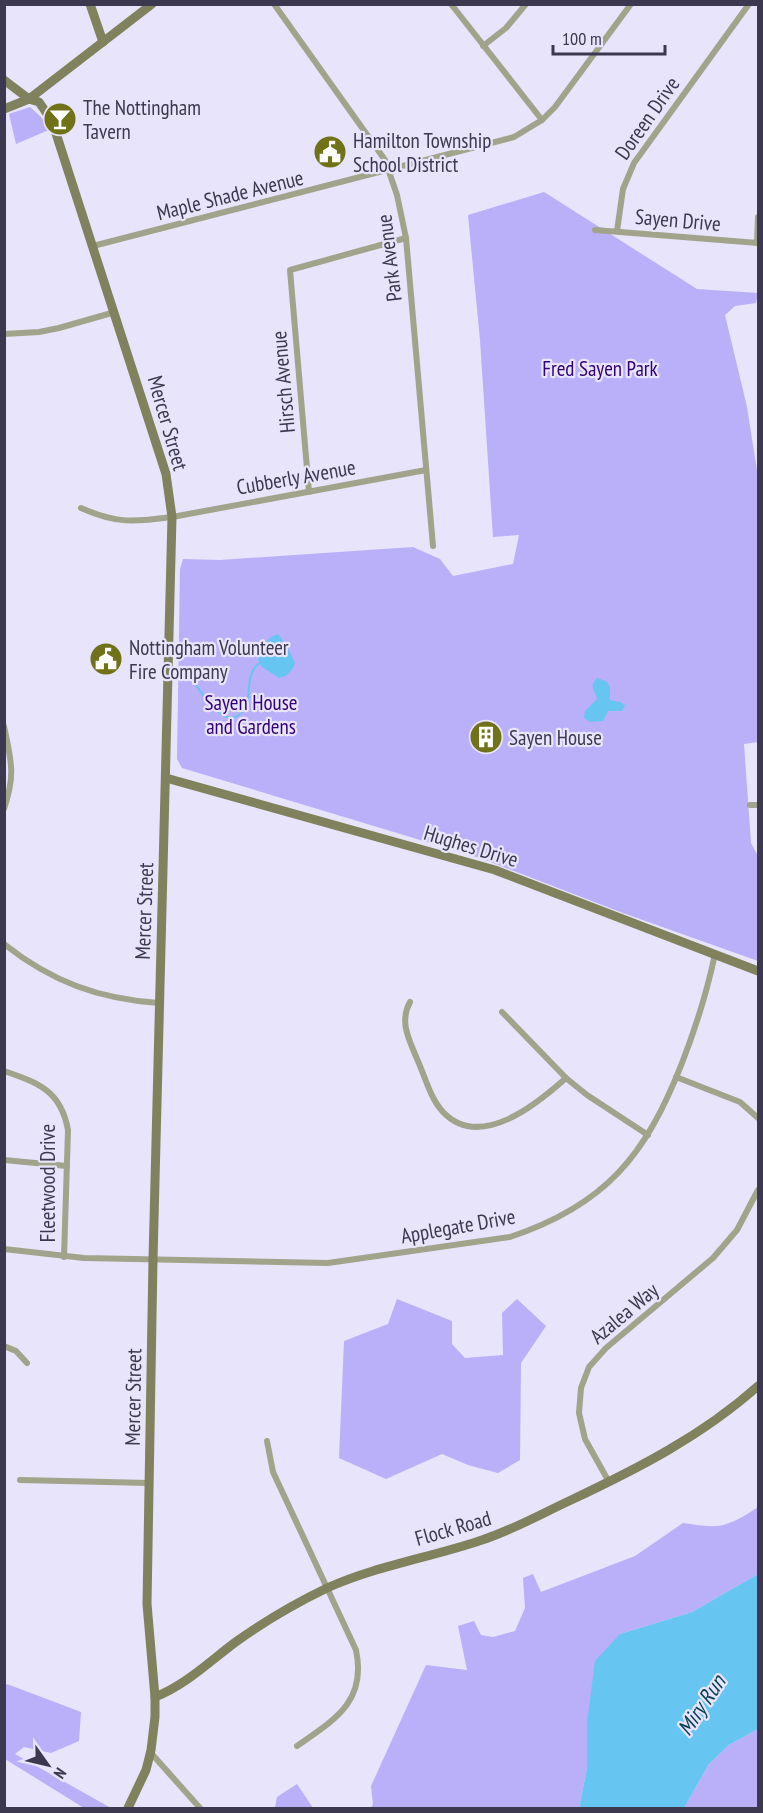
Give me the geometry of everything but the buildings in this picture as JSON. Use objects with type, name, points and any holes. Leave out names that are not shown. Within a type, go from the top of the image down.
[{"type":"street","points":[[90,4],[103,42]]},
{"type":"street","points":[[4,109],[29,99],[152,4]]},
{"type":"street","name":"Park Avenue","points":[[274,4],[386,160],[398,195],[406,238],[433,546]]},
{"type":"street","points":[[451,4],[542,120]]},
{"type":"street","points":[[483,46],[506,28],[526,4]]},
{"type":"street","name":"Maple Shade Avenue","points":[[93,246],[501,142],[528,130],[555,107],[631,4]]},
{"type":"street","name":"Doreen Drive","points":[[617,231],[623,189],[634,162],[749,4]]},
{"type":"street","name":"Mercer Street","points":[[4,80],[29,99],[39,102],[52,121],[166,474],[172,517],[153,1259],[147,1604],[155,1697],[151,1753],[141,1784],[128,1809]]},
{"type":"street","points":[[758,243],[759,217]]},
{"type":"street","name":"Sayen Drive","points":[[595,230],[758,243]]},
{"type":"street","name":"Hirsch Avenue","points":[[309,492],[290,270],[406,238]]},
{"type":"street","points":[[4,334],[59,328],[115,312]]},
{"type":"street","name":"Cubberly Avenue","points":[[81,508],[101,517],[133,522],[172,517],[426,470]]},
{"type":"street","points":[[4,726],[12,769],[11,789],[4,809]]},
{"type":"street","name":"Hughes Drive","points":[[166,778],[495,870],[759,971]]},
{"type":"street","points":[[750,805],[759,804]]},
{"type":"street","points":[[4,944],[33,964],[78,986],[125,1000],[159,1003]]},
{"type":"street","name":"Applegate Drive","points":[[4,1249],[64,1257],[341,1263],[510,1237],[556,1218],[592,1196],[620,1170],[648,1135],[665,1104],[702,1008],[715,954]]},
{"type":"street","points":[[410,1002],[405,1014],[406,1031],[438,1106],[451,1119],[460,1124],[488,1126],[516,1116],[546,1096],[566,1078]]},
{"type":"street","points":[[502,1012],[566,1078],[603,1107],[648,1135]]},
{"type":"street","name":"Fleetwood Drive","points":[[4,1071],[40,1084],[62,1108],[68,1130],[64,1257]]},
{"type":"street","points":[[676,1077],[740,1102],[759,1118]]},
{"type":"street","points":[[4,1160],[67,1166]]},
{"type":"street","name":"Azalea Way","points":[[609,1482],[589,1447],[581,1425],[579,1402],[584,1377],[596,1358],[606,1348],[713,1258],[737,1230],[759,1190]]},
{"type":"street","points":[[4,1346],[16,1351],[27,1363]]},
{"type":"street","name":"Flock Road","points":[[155,1697],[175,1688],[258,1627],[327,1588],[389,1565],[457,1548],[504,1533],[645,1465],[695,1434],[759,1386]]},
{"type":"street","points":[[267,1441],[273,1472],[356,1650],[358,1661],[357,1684],[342,1713],[297,1746]]},
{"type":"street","points":[[20,1480],[150,1483]]},
{"type":"street","points":[[151,1753],[200,1809]]},
{"type":"green space","points":[[30,107],[51,129],[16,144],[9,114]]},
{"type":"green space","points":[[544,192],[697,289],[758,293],[756,303],[735,306],[725,315],[747,407],[758,477],[758,742],[744,744],[751,843],[758,856],[758,961],[623,913],[483,859],[182,768],[177,759],[180,569],[183,559],[220,560],[413,547],[440,559],[453,576],[513,564],[519,535],[493,537],[480,340],[468,215]]},
{"type":"green space","points":[[397,1299],[452,1321],[452,1344],[465,1358],[503,1355],[502,1313],[517,1299],[546,1326],[521,1363],[520,1460],[498,1473],[468,1465],[442,1454],[386,1479],[339,1458],[344,1341],[388,1324]]},
{"type":"green space","points":[[758,1507],[758,1574],[692,1612],[620,1634],[587,1723],[587,1768],[579,1808],[371,1808],[373,1804],[371,1786],[426,1665],[467,1670],[458,1626],[474,1621],[481,1635],[493,1637],[515,1631],[525,1608],[523,1578],[533,1574],[541,1592],[635,1556],[683,1523],[706,1526],[723,1525]]},
{"type":"green space","points":[[7,1684],[81,1712],[79,1741],[51,1753],[24,1747],[15,1754],[111,1808],[84,1808],[5,1759],[4,1687]]},
{"type":"green space","points":[[758,1729],[758,1808],[684,1808],[709,1764],[729,1745]]},
{"type":"green space","points":[[297,1784],[313,1808],[275,1808],[277,1797]]},
{"type":"water","points":[[278,634],[283,641],[279,645],[283,651],[288,648],[295,663],[289,673],[279,678],[262,667],[258,660],[266,641]]},
{"type":"water","points":[[598,678],[607,682],[610,687],[610,700],[625,705],[622,711],[608,711],[603,721],[590,722],[584,718],[585,711],[597,699],[593,683]]},
{"type":"water","name":"Miry Run","points":[[758,1574],[758,1729],[729,1745],[709,1764],[684,1808],[579,1808],[587,1768],[587,1723],[595,1661],[620,1634],[692,1612]]},
{"type":"waterway","points":[[195,683],[218,712],[232,718],[242,713],[247,707],[252,671],[260,663]]},
{"type":"place","name":"The Nottingham Tavern","points":[[60,119]]},
{"type":"place","name":"Hamilton Township School District","points":[[330,152]]},
{"type":"place","name":"Nottingham Volunteer Fire Company","points":[[106,659]]},
{"type":"place","name":"Sayen House","points":[[486,737]]},
{"type":"park label","name":"Fred Sayen Park","points":[[600,368]]},
{"type":"park label","name":"Sayen House and Gardens","points":[[251,714]]}]
